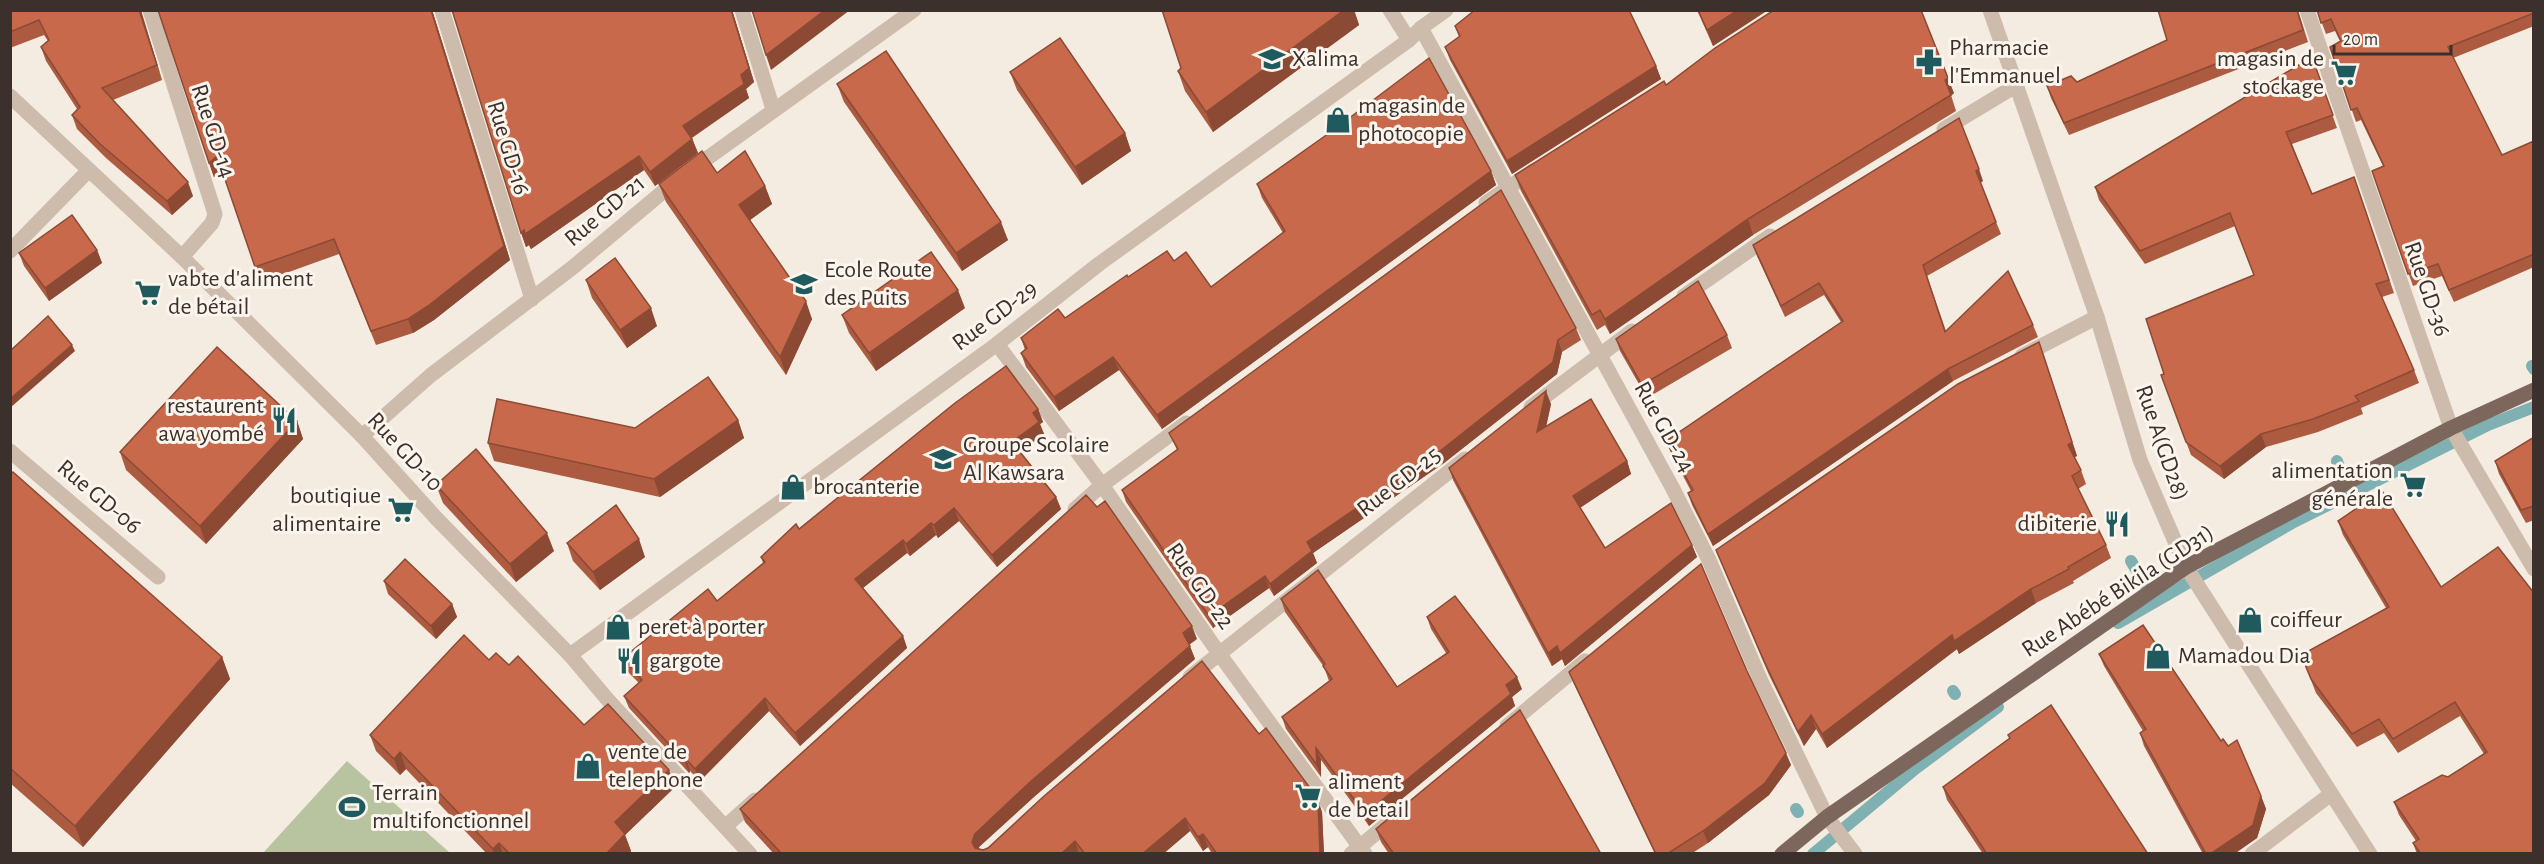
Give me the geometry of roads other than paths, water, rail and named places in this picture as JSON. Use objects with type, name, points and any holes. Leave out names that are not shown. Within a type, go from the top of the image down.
[{"type":"main road","name":"Rue Abébé Bikila (GD31)","points":[[1782,854],[1827,817],[2186,567],[2451,428],[2534,390]]},
{"type":"street","name":"Rue GD-14","points":[[150,10],[215,214],[212,223],[182,257]]},
{"type":"street","name":"Rue GD-16","points":[[442,10],[532,299]]},
{"type":"street","points":[[742,10],[773,110]]},
{"type":"street","name":"Rue GD-21","points":[[362,436],[431,375],[572,268],[677,180],[914,10]]},
{"type":"street","points":[[1390,10],[1409,40]]},
{"type":"street","name":"Rue GD-29","points":[[570,655],[997,344],[1099,264],[1409,40],[1446,10]]},
{"type":"street","name":"Rue A(GD28)","points":[[1990,10],[2097,317],[2140,460],[2186,567],[2370,854]]},
{"type":"street","name":"Rue GD-36","points":[[2307,10],[2451,428],[2534,569]]},
{"type":"street","name":"Rue GD-24","points":[[1421,28],[1672,487],[1709,560],[1760,679],[1827,817],[1856,854]]},
{"type":"street","points":[[1936,134],[2017,85]]},
{"type":"street","name":"Rue GD-10","points":[[10,96],[182,257],[362,436],[437,519],[570,655],[608,700],[750,854]]},
{"type":"street","points":[[1473,213],[1549,161]]},
{"type":"street","points":[[10,251],[89,170]]},
{"type":"street","points":[[1674,302],[1779,231]]},
{"type":"street","points":[[2008,363],[2097,317]]},
{"type":"street","points":[[1515,420],[1598,355],[1646,322]]},
{"type":"street","name":"Rue GD-22","points":[[997,344],[1102,484],[1359,851]]},
{"type":"street","points":[[1061,522],[1102,484],[1201,412]]},
{"type":"street","name":"Rue GD-25","points":[[1175,689],[1218,652],[1478,449]]},
{"type":"street","name":"Rue GD-06","points":[[10,451],[158,577]]},
{"type":"street","points":[[1496,734],[1594,655]]},
{"type":"street","points":[[726,826],[766,790]]},
{"type":"street","points":[[2252,854],[2331,794]]},
{"type":"street","points":[[1359,851],[1405,808]]},
{"type":"waterway","points":[[2118,623],[2292,523],[2488,425],[2534,407]]},
{"type":"waterway","points":[[2337,461],[2339,467]]},
{"type":"waterway","points":[[2131,561],[2153,598]]},
{"type":"waterway","points":[[1813,854],[1915,769],[1998,707]]},
{"type":"place","name":"Xalima","points":[[1272,59]]},
{"type":"place","name":"Pharmacie l'Emmanuel","points":[[1929,62]]},
{"type":"place","name":"magasin de stockage","points":[[2344,73]]},
{"type":"place","name":"magasin de photocopie","points":[[1338,120]]},
{"type":"place","name":"Ecole Route des Puits","points":[[804,284]]},
{"type":"place","name":"vabte d'aliment de bétail","points":[[148,293]]},
{"type":"place","name":"restaurent awa yombé","points":[[284,420]]},
{"type":"place","name":"Groupe Scolaire Al Kawsara","points":[[943,459]]},
{"type":"place","name":"alimentation générale","points":[[2413,485]]},
{"type":"place","name":"brocanterie","points":[[793,487]]},
{"type":"place","name":"boutiqiue alimentaire","points":[[401,510]]},
{"type":"place","name":"dibiterie","points":[[2117,524]]},
{"type":"place","name":"coiffeur","points":[[2250,620]]},
{"type":"place","name":"peret à porter","points":[[618,627]]},
{"type":"place","name":"Mamadou Dia","points":[[2158,656]]},
{"type":"place","name":"gargote","points":[[629,661]]},
{"type":"place","name":"vente de telephone","points":[[588,766]]},
{"type":"place","name":"aliment de betail","points":[[1308,796]]},
{"type":"place","name":"Terrain multifonctionnel","points":[[352,807]]}]
